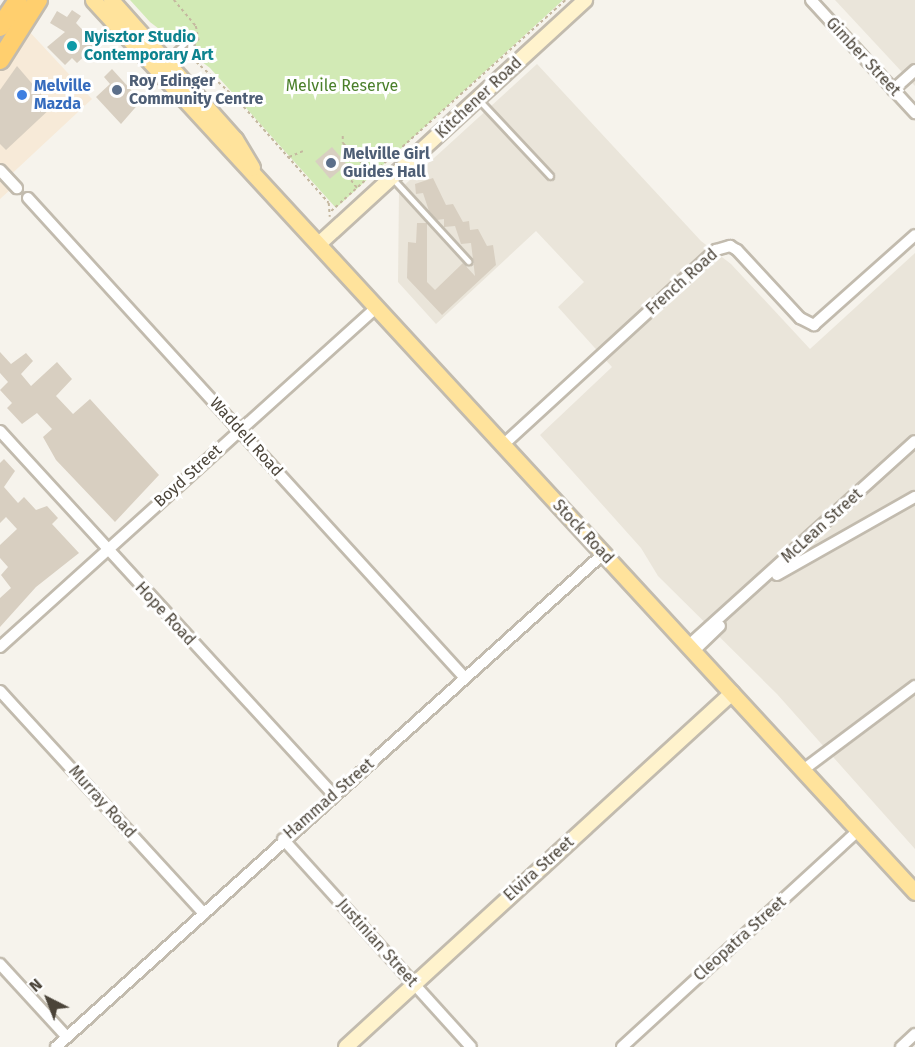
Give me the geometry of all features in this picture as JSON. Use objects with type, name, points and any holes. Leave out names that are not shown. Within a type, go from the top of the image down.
[{"type":"highway","points":[[2,18],[18,0]]},
{"type":"highway","points":[[0,60],[38,0]]},
{"type":"main road","name":"Stock Road","points":[[93,0],[243,149],[254,170],[319,244],[915,892]]},
{"type":"main road","name":"Stock Road","points":[[111,0],[165,69]]},
{"type":"street","name":"Kitchener Road","points":[[319,244],[585,0]]},
{"type":"street","name":"Gimber Street","points":[[811,0],[915,113]]},
{"type":"street","points":[[893,90],[915,70]]},
{"type":"street","points":[[0,170],[17,188]]},
{"type":"street","name":"Waddell Road","points":[[28,198],[464,676]]},
{"type":"street","name":"French Road","points":[[503,445],[723,247],[737,250],[800,318],[814,325],[915,235]]},
{"type":"street","name":"Boyd Street","points":[[0,647],[239,429],[377,307]]},
{"type":"street","name":"Hope Road","points":[[0,431],[106,550],[333,795]]},
{"type":"street","name":"McLean Street","points":[[692,648],[915,441]]},
{"type":"street","points":[[764,582],[915,497]]},
{"type":"street","name":"Hammad Street","points":[[56,1047],[464,676],[604,554]]},
{"type":"street","points":[[803,770],[915,686]]},
{"type":"street","name":"Murray Road","points":[[0,691],[204,914]]},
{"type":"street","name":"Elvira Street","points":[[346,1047],[732,693]]},
{"type":"street","name":"Cleopatra Street","points":[[622,1047],[859,830]]},
{"type":"street","name":"Justinian Street","points":[[283,839],[471,1047]]},
{"type":"street","points":[[0,964],[67,1037]]},
{"type":"street","points":[[901,1047],[915,1034]]},
{"type":"lane","points":[[191,38],[190,50],[165,69],[191,38]]},
{"type":"lane","points":[[478,99],[550,176]]},
{"type":"lane","points":[[392,178],[468,261]]},
{"type":"path","points":[[174,0],[199,33],[199,44]]},
{"type":"path","points":[[331,211],[374,176],[565,0]]},
{"type":"path","points":[[195,52],[192,58],[288,158],[331,211],[332,223]]},
{"type":"path","points":[[343,136],[343,143],[374,176]]},
{"type":"path","points":[[288,158],[303,151]]},
{"type":"path","points":[[344,171],[359,189]]},
{"type":"shaded area","points":[[835,0],[915,0],[915,86]]},
{"type":"shaded area","points":[[27,29],[92,99],[4,181],[11,189],[0,199],[0,70]]},
{"type":"shaded area","points":[[537,64],[701,241],[731,264],[810,349],[915,253],[915,849],[777,694],[658,576],[641,548],[540,435],[612,367],[558,307],[584,282],[536,231],[436,324],[398,282],[399,190]]},
{"type":"green space","name":"Melvile Reserve","points":[[130,0],[563,0],[336,208],[210,68],[150,22]]},
{"type":"building","name":"Nyisztor Studio Contemporary Art","points":[[72,10],[81,16],[76,23],[97,45],[77,63],[72,58],[65,65],[47,47],[65,32],[50,23],[57,11],[67,17]]},
{"type":"building","name":"Melville Mazda","points":[[17,66],[52,107],[6,150],[0,144],[0,90]]},
{"type":"building","name":"Roy Edinger Community Centre","points":[[112,69],[141,101],[121,124],[96,97],[110,84],[104,77]]},
{"type":"building","name":"Melville Girl Guides Hall","points":[[332,147],[347,165],[330,179],[315,161]]},
{"type":"building","points":[[433,178],[446,205],[453,204],[463,222],[469,221],[470,230],[478,229],[487,246],[493,245],[496,265],[442,315],[407,278],[408,242],[416,243],[417,223],[427,223],[427,282],[435,290],[463,263],[475,276],[471,243],[461,244],[455,226],[444,227],[444,219],[437,220],[429,211],[423,193],[416,194],[415,184]]},
{"type":"building","points":[[0,352],[11,364],[26,353],[33,361],[21,374],[31,386],[57,362],[72,379],[56,396],[73,414],[90,399],[159,475],[115,522],[56,460],[43,437],[52,429],[37,413],[22,424],[7,408],[12,403],[0,390],[8,382],[0,373]]},
{"type":"building","points":[[4,459],[15,471],[4,487],[18,503],[24,497],[36,510],[47,506],[58,518],[52,524],[79,553],[36,587],[0,627],[0,598],[11,588],[1,575],[8,567],[0,558],[0,545],[17,529],[6,517],[0,523],[0,463]]},
{"type":"place","name":"Nyisztor Studio Contemporary Art","points":[[72,46]]},
{"type":"place","name":"Roy Edinger Community Centre","points":[[117,90]]},
{"type":"place","name":"Melville Mazda","points":[[22,95]]},
{"type":"place","name":"Melville Girl Guides Hall","points":[[331,163]]}]
